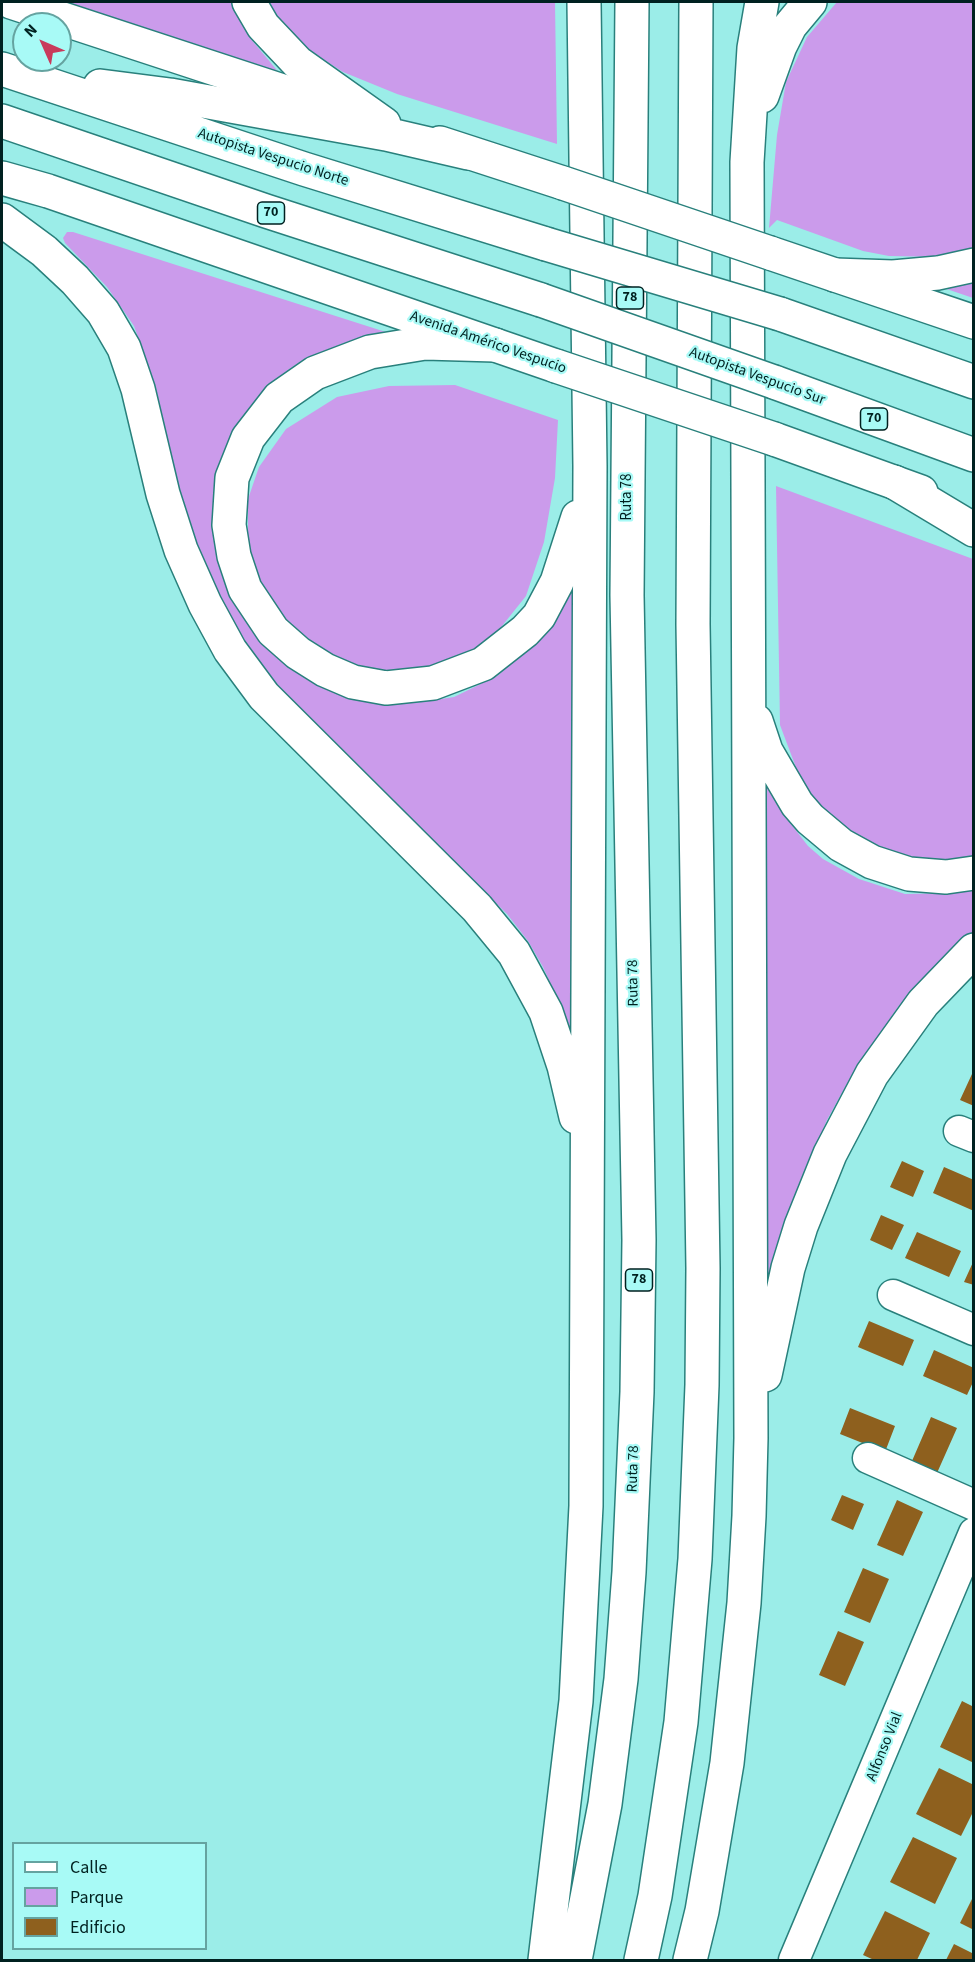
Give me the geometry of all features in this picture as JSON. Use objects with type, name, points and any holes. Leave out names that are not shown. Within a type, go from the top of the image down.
[{"type":"main road","points":[[11,2],[563,183],[974,322]]},
{"type":"main road","points":[[249,2],[263,26],[298,63],[384,124]]},
{"type":"main road","points":[[545,1960],[576,1701],[586,1506],[590,466],[584,2]]},
{"type":"main road","name":"Ruta 78","points":[[575,1960],[605,1804],[621,1679],[629,1572],[637,1392],[639,1240],[627,595],[632,2]]},
{"type":"main road","points":[[641,1960],[658,1874],[681,1722],[695,1559],[701,1407],[703,1268],[693,624],[696,2]]},
{"type":"main road","points":[[690,1960],[702,1911],[727,1763],[744,1603],[751,1438],[747,162],[754,48],[762,2]]},
{"type":"main road","points":[[747,162],[756,115],[772,66],[790,26],[810,2]]},
{"type":"main road","points":[[11,72],[180,97],[386,134],[468,153]]},
{"type":"main road","name":"Autopista Vespucio Norte","points":[[11,72],[304,169],[780,314],[974,382]]},
{"type":"main road","name":"Autopista Vespucio Sur","points":[[2,121],[255,207],[541,300],[974,455]]},
{"type":"main road","name":"Avenida Américo Vespucio","points":[[2,178],[48,191],[774,439],[974,512]]},
{"type":"main road","points":[[2,220],[44,251],[75,280],[103,312],[118,338],[138,389],[163,494],[181,550],[204,604],[245,672],[264,696],[314,747],[477,908],[508,945],[528,975],[555,1037],[589,1178]]},
{"type":"main road","points":[[835,275],[894,277],[938,273],[974,266]]},
{"type":"main road","points":[[495,345],[425,343],[369,352],[315,373],[292,387],[269,409],[242,450],[229,495],[229,525],[234,556],[245,589],[263,620],[286,644],[312,663],[339,676],[369,685],[386,688],[433,684],[483,664],[525,631],[549,598],[574,537],[590,466]]},
{"type":"main road","points":[[894,482],[974,530]]},
{"type":"main road","points":[[749,695],[758,730],[774,766],[797,804],[825,833],[854,853],[891,869],[946,877],[974,873]]},
{"type":"main road","points":[[751,1438],[788,1268],[801,1226],[830,1154],[878,1066],[923,1003],[974,950]]},
{"type":"street","points":[[893,1295],[974,1330]]},
{"type":"street","points":[[868,1458],[974,1505]]},
{"type":"street","name":"Alfonso Vial","points":[[794,1960],[974,1533]]},
{"type":"green space","points":[[53,2],[231,2],[250,38],[286,81]]},
{"type":"green space","points":[[266,2],[555,2],[557,144],[397,94],[343,72],[304,47],[285,28]]},
{"type":"green space","points":[[837,2],[973,2],[973,249],[942,257],[889,256],[863,251],[777,220],[769,228],[777,135],[786,82],[807,37]]},
{"type":"green space","points":[[67,232],[392,334],[344,343],[303,360],[288,370],[276,380],[226,454],[267,647],[293,669],[326,687],[394,703],[415,703],[454,697],[497,676],[533,646],[545,632],[578,572],[578,1045],[543,967],[528,941],[507,914],[275,686],[253,660],[205,576],[179,495],[156,388],[134,326],[107,287],[65,243],[63,238]]},
{"type":"green space","points":[[973,279],[973,298],[932,284]]},
{"type":"green space","points":[[455,385],[558,420],[555,478],[544,542],[526,596],[482,651],[430,682],[327,670],[258,594],[248,554],[248,499],[259,467],[286,429],[337,397],[389,386]]},
{"type":"green space","points":[[776,486],[973,559],[973,859],[911,863],[847,833],[813,799],[800,778],[780,725]]},
{"type":"green space","points":[[765,781],[781,811],[808,846],[823,859],[859,879],[905,894],[953,893],[973,887],[974,932],[924,977],[898,1007],[848,1082],[827,1120],[809,1163],[764,1292]]},
{"type":"building","points":[[972,1074],[974,1075],[974,1106],[960,1100]]},
{"type":"building","points":[[902,1161],[924,1171],[913,1197],[890,1187]]},
{"type":"building","points":[[944,1167],[974,1180],[974,1211],[933,1193]]},
{"type":"building","points":[[881,1215],[904,1225],[892,1250],[870,1240]]},
{"type":"building","points":[[917,1232],[961,1251],[949,1277],[905,1258]]},
{"type":"building","points":[[974,1260],[974,1285],[964,1282]]},
{"type":"building","points":[[869,1321],[914,1340],[903,1366],[858,1347]]},
{"type":"building","points":[[934,1350],[974,1368],[974,1380],[967,1395],[923,1376]]},
{"type":"building","points":[[850,1408],[895,1426],[885,1452],[840,1434]]},
{"type":"building","points":[[931,1417],[957,1428],[937,1473],[912,1461]]},
{"type":"building","points":[[842,1495],[864,1504],[853,1530],[831,1520]]},
{"type":"building","points":[[897,1500],[923,1512],[903,1556],[877,1545]]},
{"type":"building","points":[[863,1568],[889,1579],[870,1623],[844,1612]]},
{"type":"building","points":[[838,1631],[864,1642],[845,1686],[819,1675]]},
{"type":"building","points":[[962,1701],[974,1707],[974,1763],[940,1747]]},
{"type":"building","points":[[939,1768],[974,1785],[974,1810],[961,1836],[916,1814]]},
{"type":"building","points":[[913,1837],[957,1858],[935,1904],[890,1882]]},
{"type":"building","points":[[974,1895],[974,1930],[960,1923]]},
{"type":"building","points":[[885,1911],[930,1933],[917,1960],[874,1960],[863,1955]]},
{"type":"building","points":[[954,1944],[974,1954],[974,1960],[946,1960]]}]
